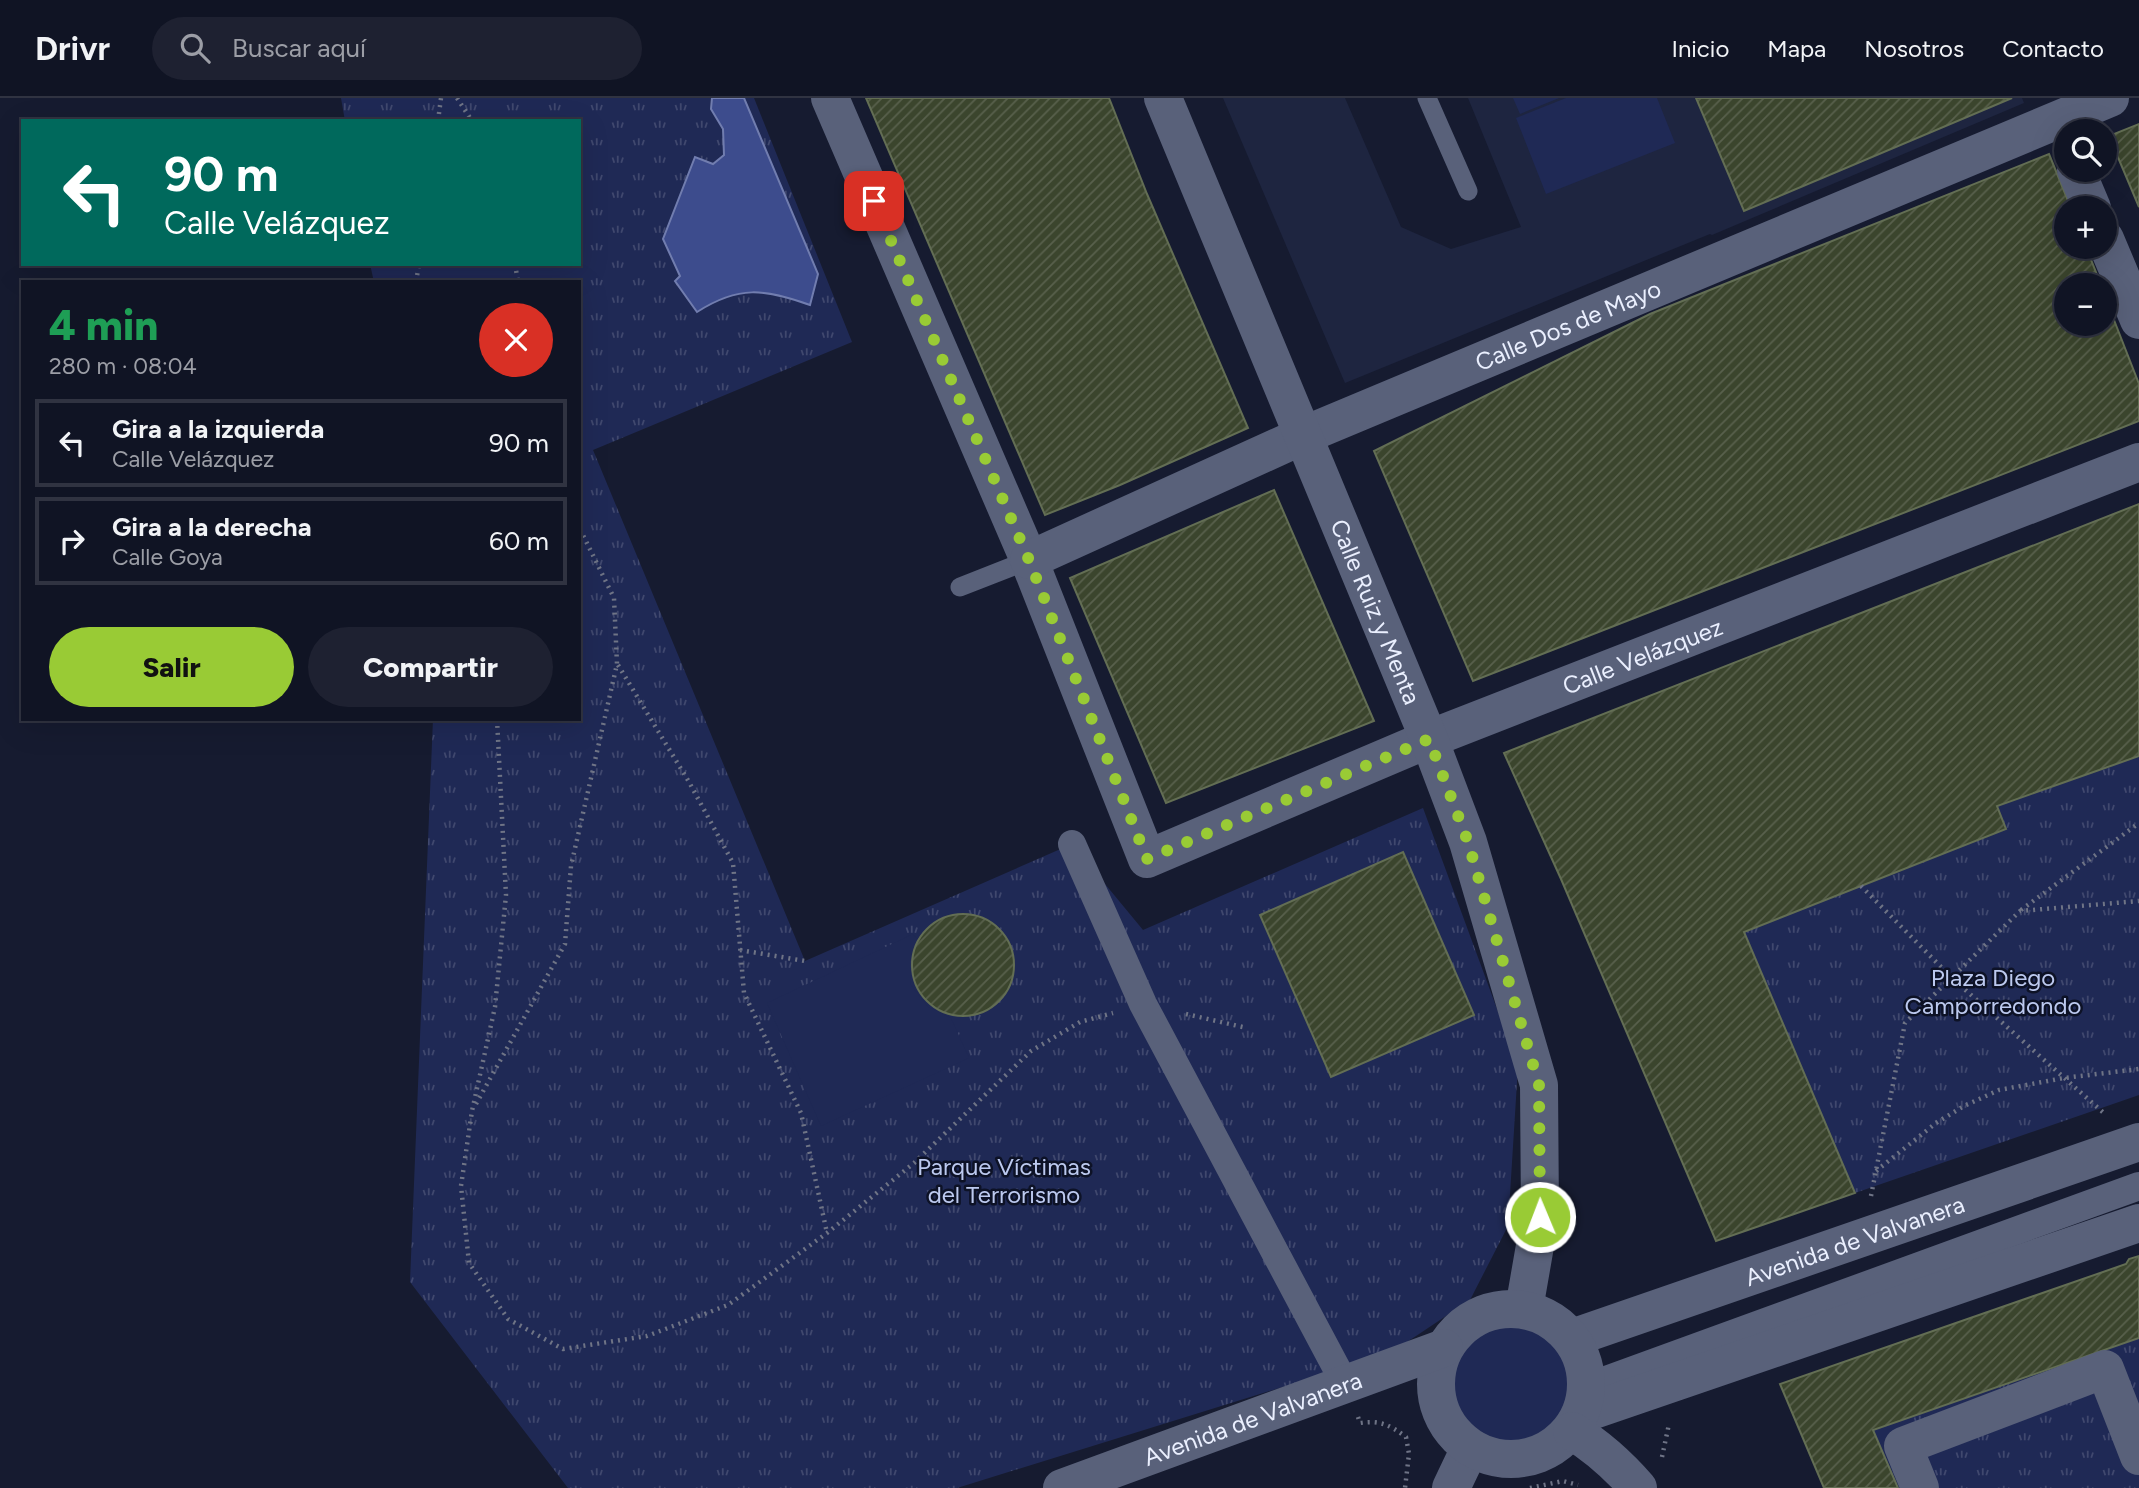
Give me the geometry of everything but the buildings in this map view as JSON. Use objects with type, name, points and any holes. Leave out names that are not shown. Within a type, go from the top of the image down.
[{"type":"street","points":[[830,98],[1029,560]]},
{"type":"street","name":"Calle Ruiz y Menta","points":[[1163,98],[1429,739],[1468,842],[1539,1085],[1540,1217],[1524,1309]]},
{"type":"street","name":"Calle Dos de Mayo","points":[[2064,119],[2110,98]]},
{"type":"street","name":"Calle Dos de Mayo","points":[[1029,560],[1302,436],[2054,123]]},
{"type":"street","points":[[2113,259],[2139,320]]},
{"type":"street","name":"Calle Velázquez","points":[[1029,560],[1147,859],[1429,739],[2139,462]]},
{"type":"street","points":[[1072,844],[1143,1004],[1345,1384]]},
{"type":"street","name":"Avenida de Valvanera","points":[[1572,1338],[2138,1143]]},
{"type":"street","name":"Avenida de Valvanera","points":[[1580,1410],[2139,1186]]},
{"type":"street","points":[[1580,1410],[1689,1377],[2139,1223]]},
{"type":"street","points":[[1524,1309],[1552,1320],[1572,1338],[1584,1361],[1580,1410],[1553,1448],[1528,1458],[1494,1459],[1470,1448],[1449,1429],[1438,1405],[1436,1373],[1444,1348],[1453,1335],[1473,1319],[1498,1310],[1524,1309]]},
{"type":"street","name":"Avenida de Valvanera","points":[[1062,1488],[1444,1348]]},
{"type":"street","points":[[1920,1488],[1903,1446],[2105,1369],[2137,1445]]},
{"type":"street","points":[[1580,1410],[1606,1454],[1650,1475]]},
{"type":"street","points":[[1451,1488],[1470,1448]]},
{"type":"lane","points":[[1427,98],[1468,191]]},
{"type":"lane","points":[[960,587],[1029,560]]},
{"type":"path","points":[[438,119],[441,98]]},
{"type":"path","points":[[457,98],[471,119]]},
{"type":"path","points":[[472,1111],[565,944],[571,866],[617,664],[614,598],[581,531]]},
{"type":"path","points":[[617,664],[689,782],[733,863],[744,993],[802,1113],[827,1233]]},
{"type":"path","points":[[497,721],[506,895],[495,1007],[472,1111],[461,1186],[469,1262],[508,1319],[563,1349],[647,1336],[728,1306],[827,1233],[914,1163],[1031,1051],[1080,1023],[1143,1004],[1247,1027]]},
{"type":"path","points":[[1863,1238],[1905,1023],[2020,911],[2139,823]]},
{"type":"path","points":[[1861,886],[1952,978],[2138,1143]]},
{"type":"path","points":[[2020,911],[2139,901]]},
{"type":"path","points":[[740,950],[805,961]]},
{"type":"path","points":[[1876,1172],[1936,1123],[1999,1090],[2064,1078],[2139,1069]]},
{"type":"path","points":[[1650,1475],[1662,1451],[1673,1410],[1689,1377]]},
{"type":"path","points":[[1345,1384],[1360,1423],[1374,1421],[1389,1424],[1406,1437],[1409,1454],[1405,1488]]},
{"type":"path","points":[[1530,1488],[1563,1481],[1584,1486]]},
{"type":"shaded area","points":[[712,98],[744,98],[818,274],[810,305],[752,292],[726,297],[697,312],[675,281],[680,276],[663,239],[695,157],[713,164],[724,155],[723,129],[711,109]]},
{"type":"shaded area","points":[[1223,98],[1345,98],[1401,227],[1451,249],[1521,227],[1468,98],[2022,98],[2024,103],[1712,235],[1345,383]]},
{"type":"green space","name":"Parque Víctimas del Terrorismo","points":[[341,98],[754,98],[852,342],[593,450],[805,961],[1072,844],[1143,930],[1423,808],[1518,1066],[1508,1226],[1470,1300],[1389,1354],[957,1488],[568,1488],[410,1282],[433,721],[581,721],[581,280],[374,280],[370,266],[581,266],[581,119],[345,119]]},
{"type":"green space","points":[[1513,98],[1559,98],[1520,114]]},
{"type":"green space","points":[[1566,98],[1657,98],[1675,143],[1546,194],[1516,118]]},
{"type":"green space","name":"Plaza Diego Camporredondo","points":[[2139,756],[2139,1095],[1855,1193],[1744,932],[2006,829],[1997,806]]},
{"type":"green space","points":[[913,934],[917,939],[910,960],[911,985],[928,1007],[951,1018],[969,1058],[821,1126],[767,1003]]},
{"type":"green space","points":[[1512,1326],[1534,1331],[1553,1343],[1565,1362],[1570,1384],[1565,1406],[1553,1425],[1534,1437],[1512,1442],[1490,1437],[1471,1425],[1459,1406],[1454,1384],[1459,1362],[1471,1343],[1490,1331]]},
{"type":"green space","points":[[2139,1338],[2139,1488],[1898,1488],[1873,1430]]},
{"type":"route","points":[[874,201],[1029,560],[1147,859],[1429,739],[1468,842],[1539,1085],[1540,1217]]}]
